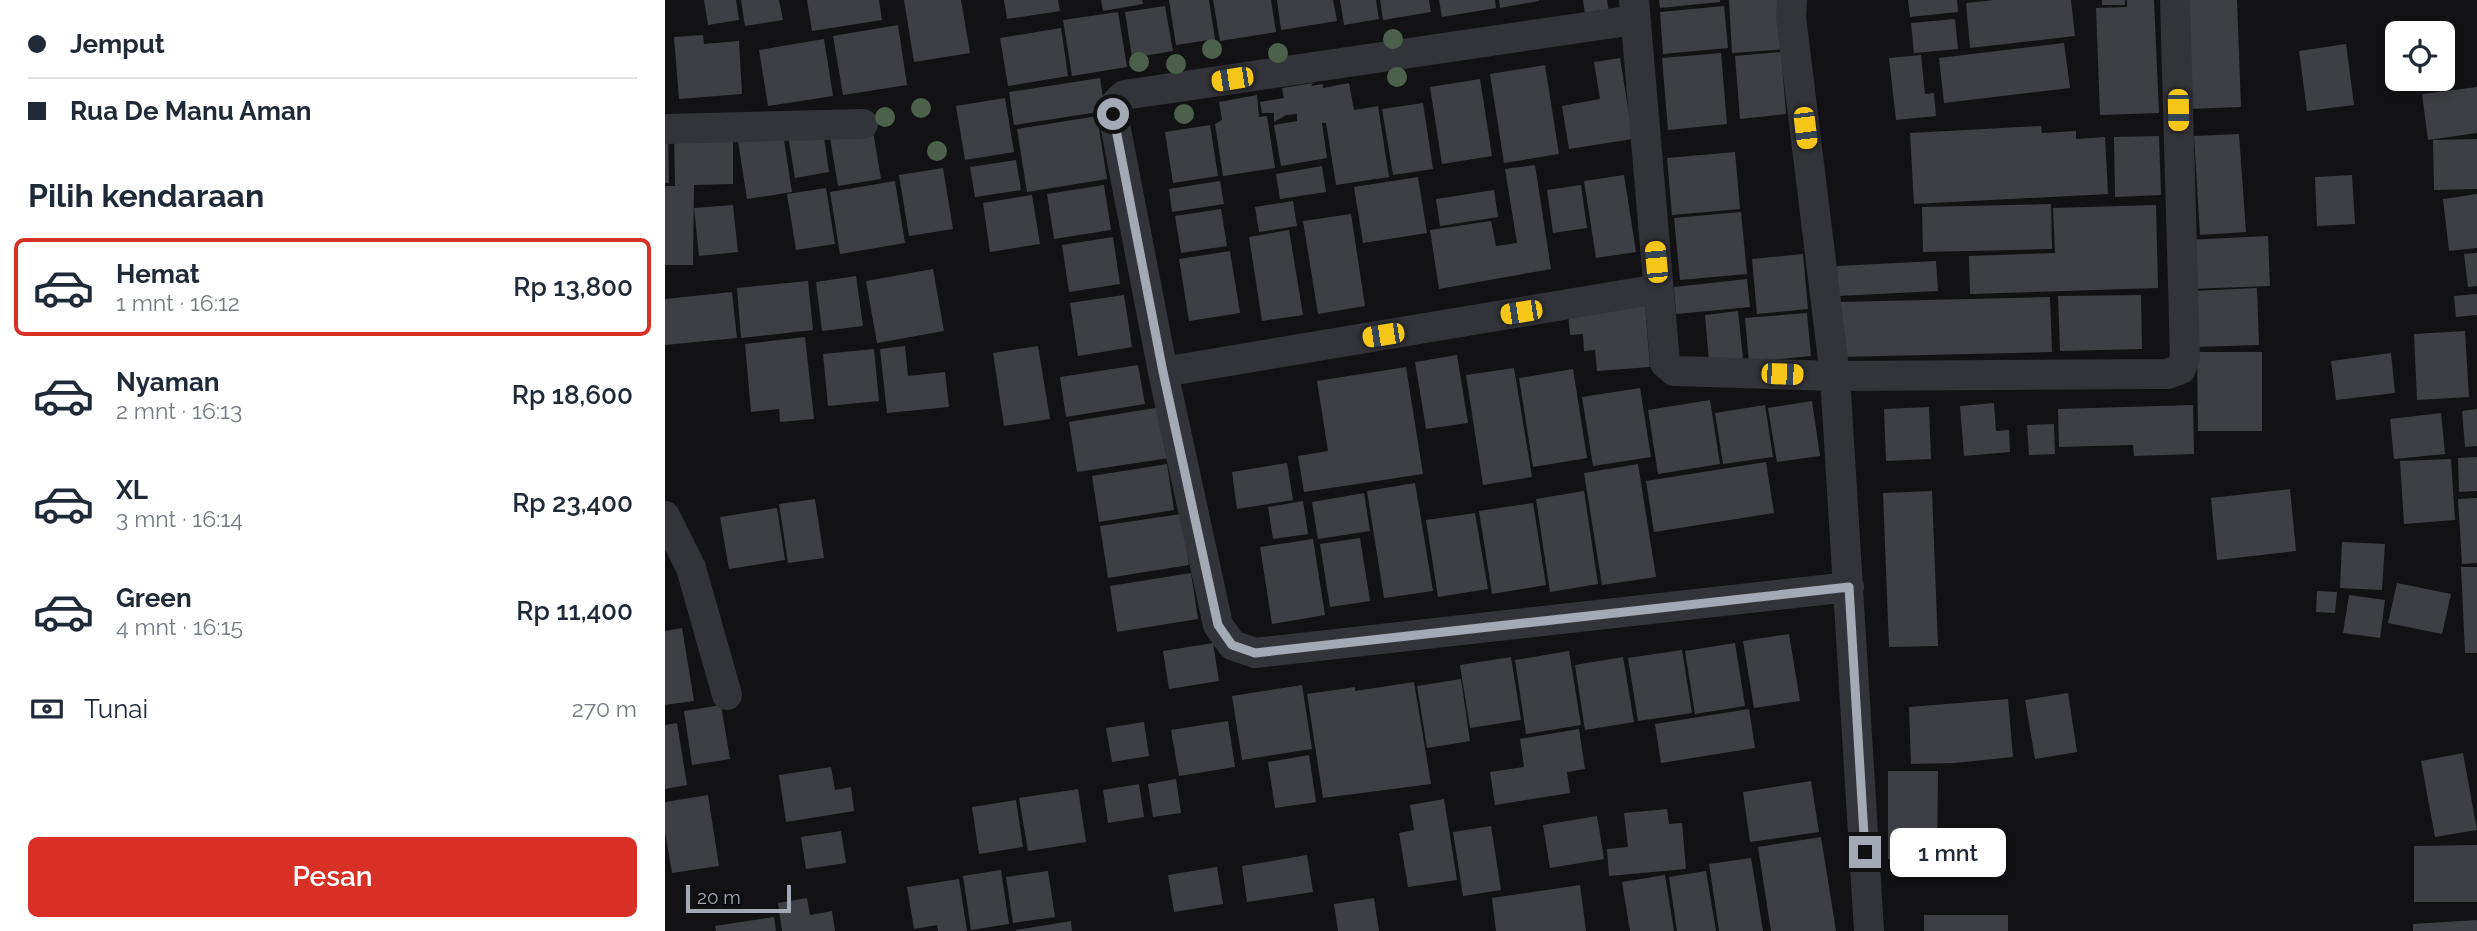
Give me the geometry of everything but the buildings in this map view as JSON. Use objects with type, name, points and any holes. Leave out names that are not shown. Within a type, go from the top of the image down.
[{"type":"street","points":[[1791,0],[1835,376],[1870,931]]},
{"type":"street","points":[[1849,587],[1255,653],[1232,645],[1218,625],[1163,372],[1113,114],[1115,103],[1124,95],[1634,10],[1665,363],[1674,371],[1835,376],[2167,374],[2181,369],[2185,358],[2175,0]]},
{"type":"street","points":[[665,129],[863,124]]},
{"type":"street","points":[[1163,372],[1658,289]]},
{"type":"street","points":[[665,516],[691,568],[727,695]]},
{"type":"route","points":[[1113,114],[1163,372],[1218,625],[1232,645],[1255,653],[1849,587],[1865,852]]}]
